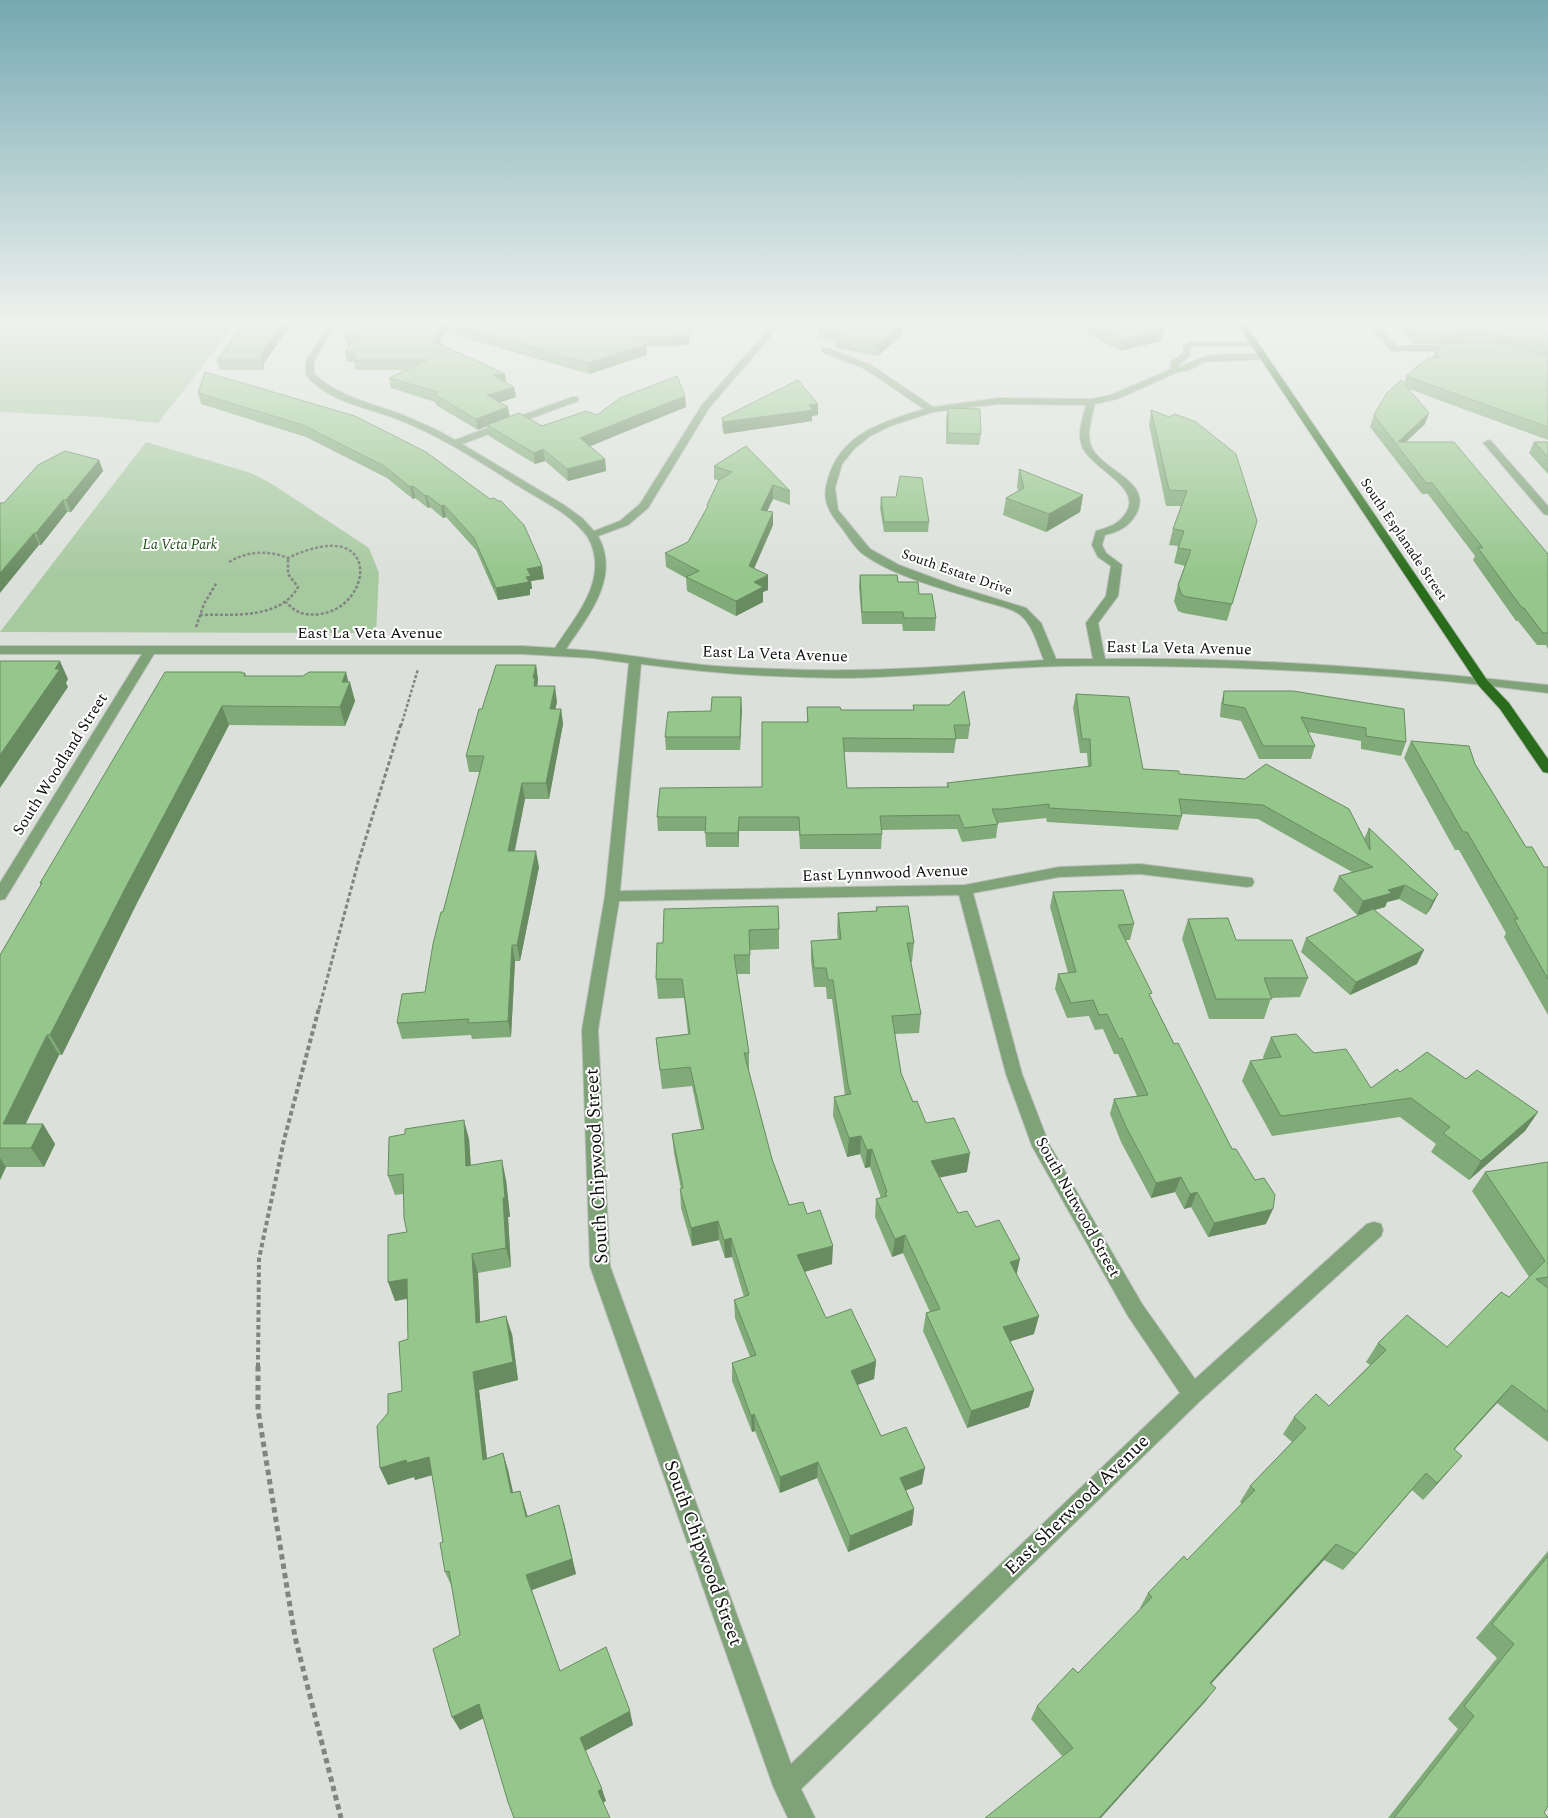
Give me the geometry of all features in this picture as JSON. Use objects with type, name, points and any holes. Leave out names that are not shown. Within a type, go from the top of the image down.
[{"type":"main road","name":"South Esplanade Street","points":[[1297,407],[1483,683],[1505,706],[1548,769]]},
{"type":"street","points":[[370,407],[407,420],[455,443],[557,506],[592,535],[599,550],[601,568],[594,594],[558,652]]},
{"type":"street","points":[[455,443],[556,407]]},
{"type":"street","points":[[592,535],[624,523],[644,506],[706,407]]},
{"type":"street","points":[[926,407],[931,410]]},
{"type":"street","name":"South Estate Drive","points":[[949,407],[931,410],[887,424],[867,434],[851,447],[837,464],[830,488],[833,510],[866,550],[895,567],[954,589],[1022,610],[1035,623],[1051,663]]},
{"type":"street","points":[[1089,407],[1085,430],[1087,448],[1104,467],[1131,488],[1135,500],[1135,510],[1117,530],[1100,533],[1097,544],[1102,555],[1118,565],[1112,596],[1092,623],[1100,662]]},
{"type":"street","points":[[1488,443],[1546,507]]},
{"type":"street","name":"East La Veta Avenue","points":[[0,650],[424,649],[558,652],[635,661],[778,673],[847,674],[1100,662],[1280,666],[1435,676],[1548,689]]},
{"type":"street","name":"South Woodland Street","points":[[0,895],[150,651]]},
{"type":"street","name":"South Chipwood Street","points":[[635,661],[612,896],[590,1030],[600,1266],[786,1786],[802,1818]]},
{"type":"street","name":"East Lynnwood Avenue","points":[[612,896],[965,890],[1059,872],[1131,869],[1247,882]]},
{"type":"street","name":"South Nutwood Street","points":[[965,890],[1014,1074],[1041,1146],[1136,1310],[1192,1394]]},
{"type":"street","name":"East Sherwood Avenue","points":[[786,1786],[1192,1394],[1374,1230]]},
{"type":"path","points":[[229,562],[236,557],[258,552],[273,553],[288,558],[312,548],[338,546],[348,548],[356,554],[360,571],[358,584],[345,603],[324,612],[305,614],[295,610],[286,602]]},
{"type":"path","points":[[200,615],[269,610],[286,602],[296,594],[298,587],[287,575],[286,566],[288,558]]},
{"type":"path","points":[[196,627],[204,604],[217,582]]},
{"type":"path","points":[[341,1818],[295,1638],[258,1410],[259,1259],[284,1140],[358,863],[424,649]]},
{"type":"green space","points":[[0,407],[171,407],[158,423],[101,417],[0,412]]},
{"type":"green space","name":"La Veta Park","points":[[146,442],[251,473],[272,484],[369,548],[379,573],[376,633],[0,632]]},
{"type":"building","points":[[243,407],[324,407],[355,416],[426,452],[490,499],[494,498],[501,501],[524,525],[542,566],[527,569],[531,576],[526,577],[529,582],[496,588],[474,538],[444,505],[441,506],[413,486],[410,487],[384,466],[303,425]]},
{"type":"building","points":[[456,407],[508,407],[476,419]]},
{"type":"building","points":[[608,407],[658,407],[580,438],[605,459],[567,469],[543,449],[534,453],[487,425],[519,413],[542,426],[586,411],[597,415]]},
{"type":"building","points":[[744,407],[810,407],[813,410],[723,422],[722,418]]},
{"type":"building","points":[[1379,407],[1424,407],[1429,413],[1398,442],[1454,442],[1548,554],[1548,633],[1543,633],[1524,608],[1522,608],[1478,548],[1483,548],[1432,483],[1426,483],[1374,415]]},
{"type":"building","points":[[1492,407],[1548,407],[1548,427]]},
{"type":"building","points":[[948,408],[980,409],[981,434],[948,433]]},
{"type":"building","points":[[1151,410],[1169,417],[1175,414],[1196,422],[1236,454],[1257,521],[1232,604],[1182,595],[1178,585],[1191,550],[1178,548],[1184,531],[1173,529],[1187,491],[1169,490]]},
{"type":"building","points":[[1534,442],[1548,442],[1548,457]]},
{"type":"building","points":[[746,446],[790,491],[773,485],[761,510],[773,512],[749,566],[768,575],[754,582],[763,587],[736,601],[686,577],[699,571],[665,553],[688,542],[708,506],[719,480],[732,472],[714,466]]},
{"type":"building","points":[[65,451],[99,460],[66,500],[63,500],[0,573],[0,503],[4,503],[38,465]]},
{"type":"building","points":[[1019,469],[1083,495],[1049,514],[1006,498],[1024,488]]},
{"type":"building","points":[[900,476],[922,478],[929,522],[884,522],[881,497],[896,497]]},
{"type":"building","points":[[860,575],[897,575],[898,582],[918,582],[919,594],[932,594],[936,618],[904,618],[903,612],[862,612]]},
{"type":"building","points":[[0,661],[60,661],[55,669],[60,669],[0,755]]},
{"type":"building","points":[[496,665],[536,665],[533,678],[535,678],[534,686],[555,686],[550,709],[561,709],[546,783],[522,783],[508,851],[536,851],[517,945],[512,945],[508,1021],[468,1023],[469,1019],[397,1023],[402,994],[425,992],[433,944],[441,912],[443,912],[484,756],[466,756],[479,709],[482,709]]},
{"type":"building","points":[[165,672],[242,672],[245,673],[244,676],[303,676],[309,672],[346,672],[342,682],[350,682],[340,707],[222,706],[50,1035],[47,1035],[3,1124],[43,1124],[31,1148],[0,1148],[0,955],[42,883],[40,883]]},
{"type":"building","points":[[964,691],[970,725],[954,725],[956,739],[843,738],[847,788],[949,787],[947,783],[1091,766],[1090,739],[1082,739],[1076,694],[1129,697],[1143,769],[1179,771],[1179,774],[1245,779],[1266,764],[1349,809],[1370,850],[1369,828],[1438,894],[1433,901],[1405,885],[1388,890],[1392,893],[1363,901],[1339,876],[1373,867],[1263,805],[1179,799],[1182,816],[1049,808],[1049,804],[992,809],[998,824],[964,828],[959,815],[880,816],[882,834],[800,835],[799,817],[739,817],[738,833],[705,833],[706,817],[657,817],[660,788],[762,787],[762,722],[808,722],[807,707],[840,707],[841,710],[914,710],[913,705],[949,705]]},
{"type":"building","points":[[1224,691],[1293,691],[1404,709],[1406,742],[1366,736],[1366,728],[1301,717],[1315,746],[1263,746],[1245,708],[1223,704]]},
{"type":"building","points":[[712,697],[741,697],[740,737],[665,737],[668,712],[711,711]]},
{"type":"building","points":[[1411,741],[1469,746],[1475,764],[1526,847],[1532,847],[1544,867],[1548,867],[1548,979],[1514,919],[1518,919],[1467,832],[1463,832]]},
{"type":"building","points":[[1123,890],[1134,924],[1118,925],[1152,993],[1149,994],[1174,1044],[1178,1043],[1232,1149],[1236,1149],[1255,1180],[1264,1178],[1275,1195],[1273,1209],[1214,1223],[1197,1192],[1190,1194],[1181,1177],[1156,1183],[1126,1127],[1114,1099],[1148,1095],[1122,1038],[1119,1039],[1107,1014],[1099,1015],[1093,1000],[1071,1003],[1058,974],[1076,972],[1053,892]]},
{"type":"building","points":[[778,906],[779,929],[749,930],[750,955],[734,955],[749,1053],[744,1053],[772,1159],[789,1205],[803,1202],[807,1214],[820,1210],[833,1246],[797,1255],[826,1318],[851,1309],[876,1361],[851,1371],[881,1436],[906,1427],[925,1468],[900,1478],[914,1509],[850,1536],[818,1462],[780,1477],[754,1414],[751,1416],[732,1363],[756,1355],[734,1300],[749,1295],[731,1238],[724,1240],[718,1221],[691,1228],[680,1189],[683,1188],[672,1134],[704,1129],[690,1067],[660,1070],[656,1038],[690,1034],[682,979],[656,979],[657,943],[663,943],[664,909]]},
{"type":"building","points":[[908,906],[914,943],[907,943],[921,1014],[892,1016],[901,1073],[913,1102],[917,1101],[926,1123],[954,1118],[970,1153],[931,1161],[958,1213],[967,1211],[976,1227],[999,1220],[1020,1259],[1010,1262],[1039,1316],[1003,1327],[1034,1390],[971,1411],[926,1313],[940,1309],[905,1235],[895,1239],[876,1199],[887,1196],[885,1193],[887,1192],[872,1149],[867,1150],[861,1136],[849,1138],[834,1097],[851,1094],[848,1085],[833,980],[828,980],[826,968],[814,968],[811,941],[841,939],[838,913],[877,911],[876,907]]},
{"type":"building","points":[[1373,909],[1424,950],[1356,982],[1306,938]]},
{"type":"building","points":[[1228,918],[1236,940],[1292,940],[1308,978],[1264,978],[1272,999],[1216,999],[1188,919]]},
{"type":"building","points":[[1296,1034],[1314,1053],[1346,1049],[1371,1088],[1397,1069],[1400,1072],[1427,1052],[1466,1079],[1477,1070],[1538,1112],[1481,1161],[1443,1133],[1450,1127],[1411,1098],[1281,1116],[1250,1061],[1281,1057],[1271,1037]]},
{"type":"building","points":[[464,1120],[466,1166],[502,1160],[505,1198],[503,1198],[506,1248],[472,1254],[476,1323],[506,1316],[513,1362],[473,1372],[483,1460],[503,1453],[511,1493],[520,1491],[526,1517],[559,1505],[572,1559],[526,1575],[560,1671],[606,1647],[630,1711],[580,1738],[602,1789],[598,1791],[610,1818],[514,1818],[479,1704],[452,1717],[433,1649],[460,1635],[449,1571],[445,1572],[440,1543],[443,1542],[429,1457],[407,1463],[406,1460],[380,1468],[377,1426],[388,1413],[388,1394],[402,1391],[399,1342],[408,1339],[407,1279],[388,1282],[388,1235],[407,1232],[404,1218],[403,1174],[388,1176],[389,1137],[405,1134],[405,1129]]},
{"type":"building","points":[[1548,1162],[1548,1277],[1536,1279],[1548,1288],[1548,1412],[1512,1385],[1454,1449],[1462,1456],[1437,1483],[1426,1473],[1356,1554],[1336,1544],[1210,1683],[1216,1688],[1099,1818],[985,1818],[1073,1748],[1037,1706],[1073,1668],[1078,1673],[1152,1597],[1148,1593],[1184,1556],[1187,1560],[1255,1490],[1250,1486],[1306,1428],[1294,1417],[1316,1394],[1329,1406],[1386,1350],[1378,1343],[1407,1315],[1447,1347],[1501,1292],[1509,1297],[1545,1261],[1485,1172]]},
{"type":"building","points":[[1548,1556],[1548,1806],[1544,1813],[1548,1818],[1394,1818],[1474,1716],[1464,1706],[1514,1644],[1492,1624]]}]
